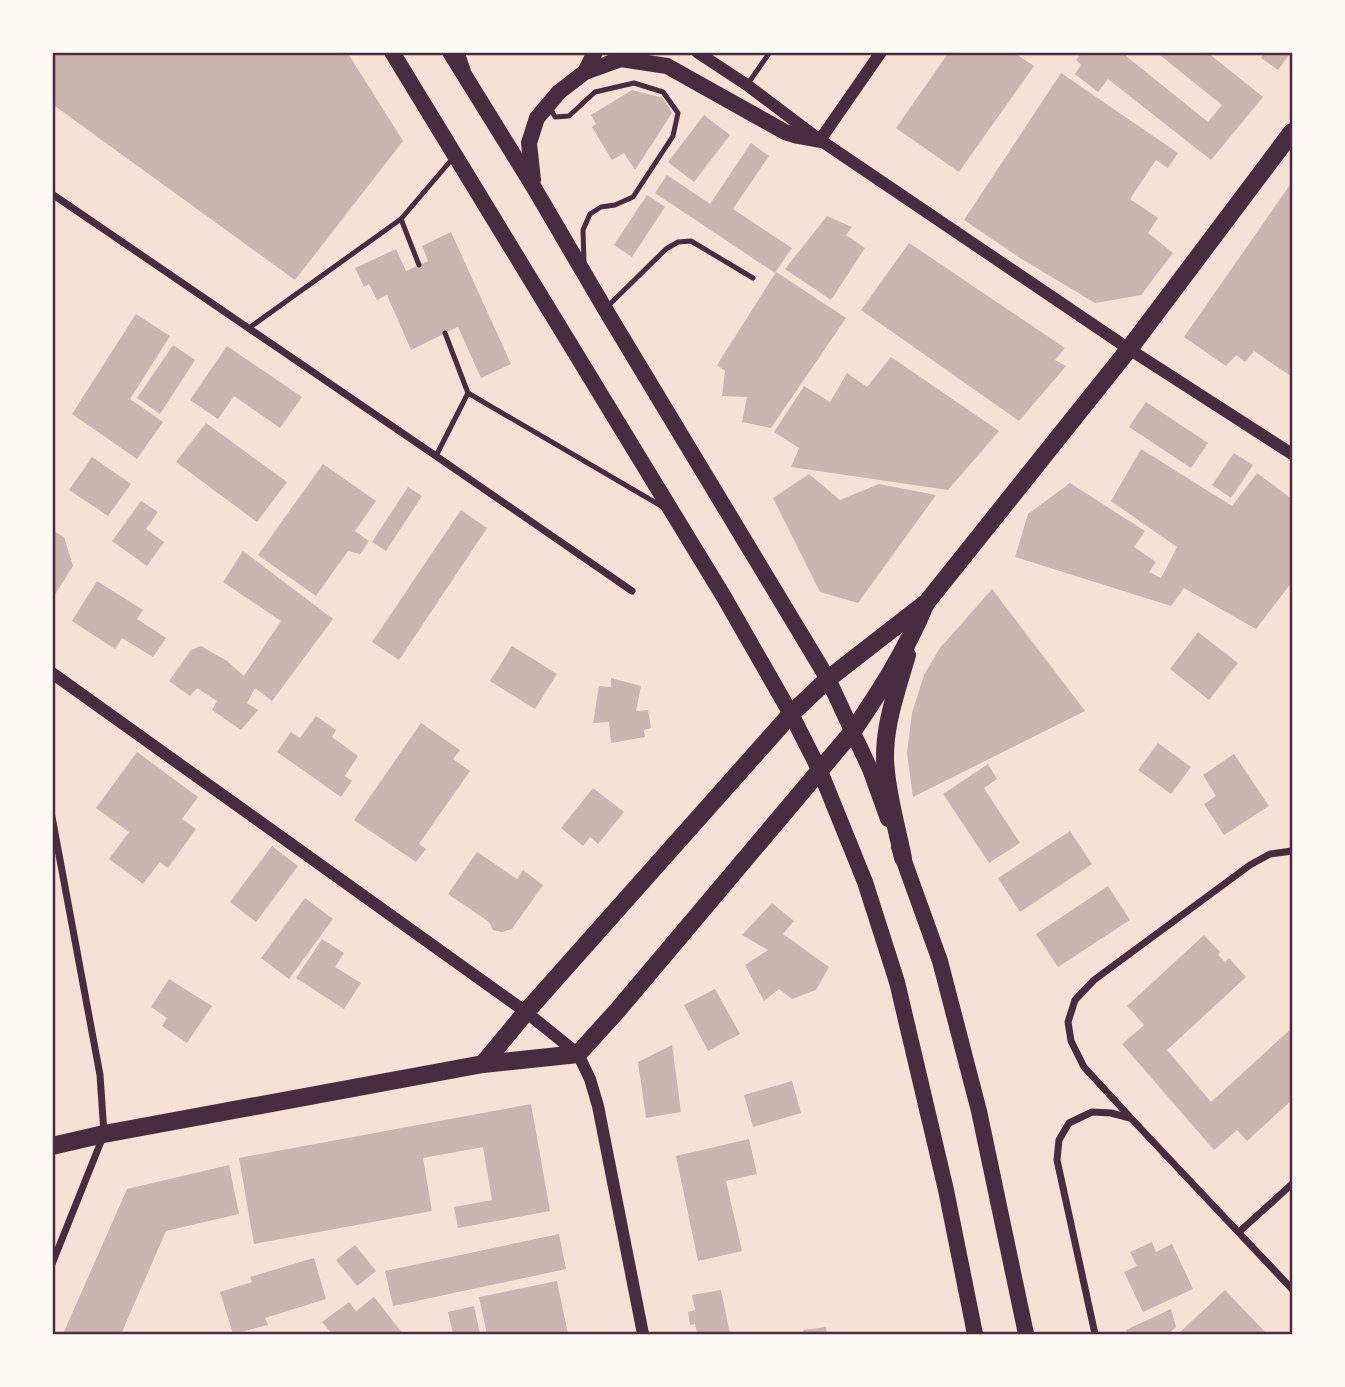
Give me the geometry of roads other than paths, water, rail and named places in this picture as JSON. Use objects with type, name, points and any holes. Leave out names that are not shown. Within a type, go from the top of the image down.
[{"type":"highway","points":[[483,1064],[791,714],[828,679],[927,601],[1129,349],[1293,132]]},
{"type":"highway","points":[[903,858],[886,771],[887,735],[893,702],[915,629],[927,601]]},
{"type":"highway","points":[[52,1146],[483,1064],[578,1054],[853,731],[915,629]]},
{"type":"main road","points":[[392,52],[724,597],[791,714],[820,771],[865,882],[897,982],[946,1190],[975,1335]]},
{"type":"main road","points":[[450,52],[828,679],[853,731],[870,769],[940,961],[979,1111],[1026,1335]]},
{"type":"main road","points":[[585,72],[595,52]]},
{"type":"main road","points":[[533,186],[530,143],[537,118],[559,92],[585,72],[621,60],[667,66],[785,132],[820,140]]},
{"type":"street","points":[[697,52],[747,85],[820,140],[1129,349],[1293,454]]},
{"type":"street","points":[[820,140],[881,52]]},
{"type":"street","points":[[52,194],[632,592]]},
{"type":"street","points":[[52,673],[526,1013],[578,1054],[590,1079],[598,1106],[643,1335]]},
{"type":"street","points":[[52,817],[100,1075],[104,1134],[52,1264]]},
{"type":"street","points":[[1293,851],[1270,854],[1250,865],[1094,980],[1075,1000],[1068,1022],[1071,1041],[1084,1067],[1293,1289]]},
{"type":"street","points":[[1095,1335],[1057,1160],[1059,1140],[1069,1123],[1092,1112],[1131,1118]]},
{"type":"street","points":[[1238,1232],[1293,1184]]},
{"type":"lane","points":[[462,52],[479,97]]},
{"type":"lane","points":[[747,85],[769,52]]},
{"type":"lane","points":[[548,104],[555,117],[569,116],[595,92],[634,83],[663,92],[678,113],[673,136],[633,197],[590,214],[583,230],[582,253],[586,275]]},
{"type":"lane","points":[[249,328],[401,219],[455,155]]},
{"type":"lane","points":[[401,219],[419,265]]},
{"type":"lane","points":[[605,309],[666,249],[678,242],[691,241],[753,278]]},
{"type":"lane","points":[[445,333],[468,393],[671,512]]},
{"type":"lane","points":[[436,456],[468,393]]}]
